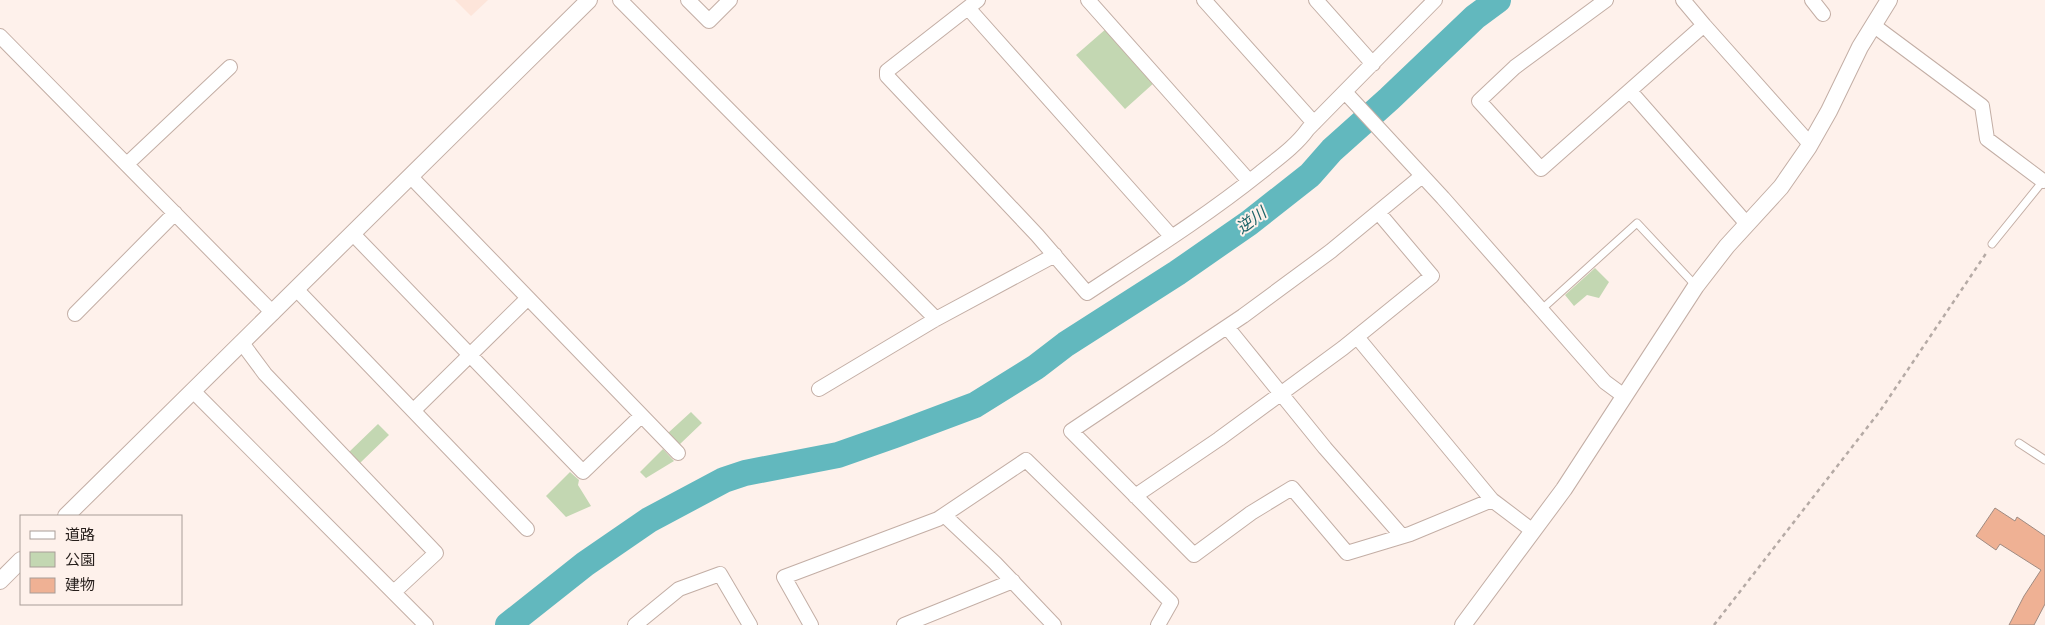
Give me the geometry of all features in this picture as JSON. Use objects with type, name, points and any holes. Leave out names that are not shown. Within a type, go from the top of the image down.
[{"type":"street","points":[[67,515],[589,0]]},
{"type":"street","points":[[620,0],[936,319]]},
{"type":"street","points":[[688,0],[709,21],[730,0]]},
{"type":"street","points":[[1088,0],[1249,181]]},
{"type":"street","points":[[1204,0],[1314,123]]},
{"type":"street","points":[[1316,0],[1374,64]]},
{"type":"street","points":[[1606,0],[1515,67],[1479,101],[1541,170],[1704,26]]},
{"type":"street","points":[[1683,0],[1810,144]]},
{"type":"street","points":[[1812,0],[1823,14]]},
{"type":"street","points":[[1463,625],[1564,489],[1696,286],[1727,246],[1781,187],[1810,144],[1873,25],[1889,0]]},
{"type":"street","points":[[1172,237],[973,4],[887,70],[887,76],[1055,255],[1087,292],[1172,237],[1249,181],[1303,136],[1314,123],[1349,97],[1374,64],[1434,1]]},
{"type":"street","points":[[1873,25],[1982,106],[1987,138],[2044,181]]},
{"type":"street","points":[[0,36],[273,313]]},
{"type":"street","points":[[127,164],[230,67]]},
{"type":"street","points":[[1630,91],[1747,224]]},
{"type":"street","points":[[1349,97],[1542,309],[1605,382],[1624,396]]},
{"type":"street","points":[[1422,176],[1331,251],[1227,327],[1072,431],[1194,555],[1251,513],[1292,488],[1347,553],[1402,536],[1492,500]]},
{"type":"street","points":[[411,177],[678,454]]},
{"type":"street","points":[[1136,496],[1357,337],[1432,276],[1378,212]]},
{"type":"street","points":[[75,314],[175,213]]},
{"type":"street","points":[[353,234],[583,472],[642,416]]},
{"type":"street","points":[[818,389],[936,319],[1055,255]]},
{"type":"street","points":[[297,290],[527,529]]},
{"type":"street","points":[[414,410],[528,298]]},
{"type":"street","points":[[1227,327],[1325,448],[1402,536]]},
{"type":"street","points":[[1357,337],[1492,500],[1533,531]]},
{"type":"street","points":[[242,343],[265,374],[436,553],[394,592]]},
{"type":"street","points":[[194,391],[426,625]]},
{"type":"street","points":[[812,625],[784,577],[944,515],[1026,460],[1171,602],[1158,625]]},
{"type":"street","points":[[944,515],[995,562],[1054,625]]},
{"type":"street","points":[[2,575],[20,561]]},
{"type":"street","points":[[635,625],[679,589],[720,574],[750,625]]},
{"type":"street","points":[[904,625],[1013,581]]},
{"type":"lane","points":[[1992,244],[2044,181]]},
{"type":"lane","points":[[1542,309],[1637,223],[1696,286]]},
{"type":"lane","points":[[2019,442],[2045,460]]},
{"type":"path","points":[[1714,625],[1880,411],[1992,244]]},
{"type":"shaded area","points":[[455,0],[488,0],[471,16]]},
{"type":"green space","points":[[1107,28],[1155,82],[1125,109],[1076,55]]},
{"type":"green space","points":[[1595,268],[1609,282],[1599,298],[1587,295],[1574,306],[1565,295]]},
{"type":"green space","points":[[691,412],[702,423],[679,445],[668,433]]},
{"type":"green space","points":[[378,424],[389,435],[360,463],[349,452]]},
{"type":"green space","points":[[663,449],[674,461],[646,478],[640,472]]},
{"type":"green space","points":[[570,472],[579,480],[578,485],[591,506],[566,517],[546,496]]},
{"type":"building","points":[[1995,508],[2015,521],[2017,517],[2045,536],[2045,604],[2034,625],[2009,625],[2024,596],[2041,570],[2000,544],[1996,550],[1976,536]]},
{"type":"waterway","name":"逆川","points":[[508,625],[585,564],[649,520],[724,480],[745,473],[838,455],[895,435],[975,405],[1036,367],[1066,344],[1177,273],[1249,223],[1310,175],[1332,150],[1475,17],[1498,0]]}]
